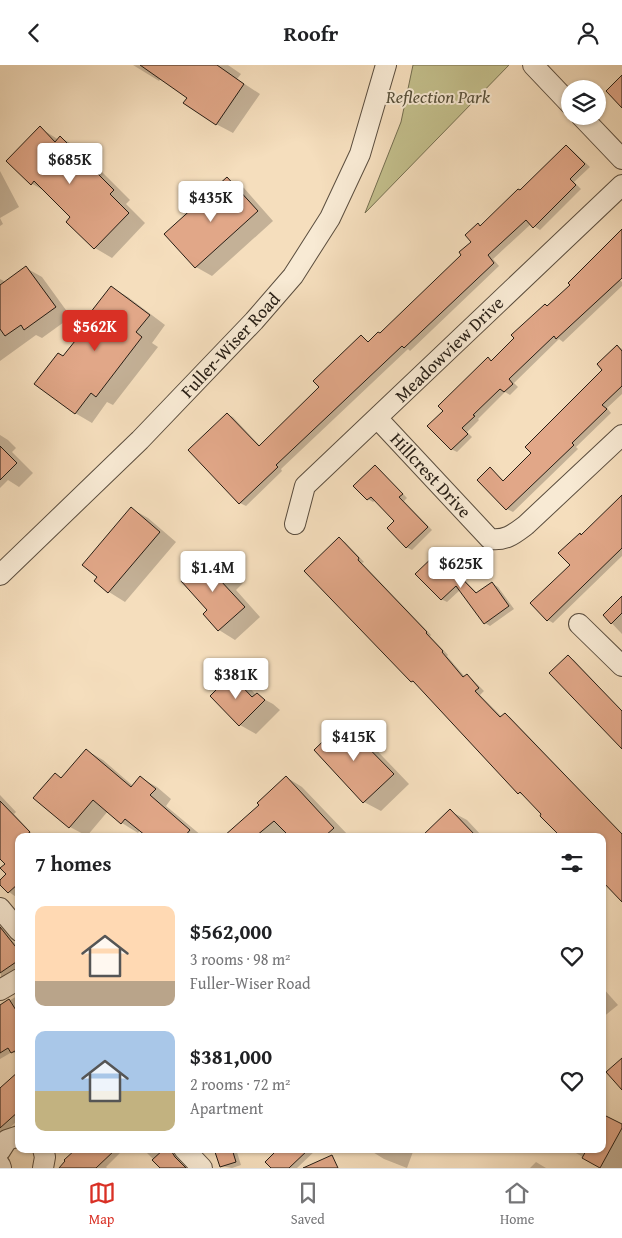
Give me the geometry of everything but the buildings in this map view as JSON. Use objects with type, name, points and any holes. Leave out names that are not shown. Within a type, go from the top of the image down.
[{"type":"street","name":"Fuller-Wiser Road","points":[[0,575],[140,440],[254,321],[293,276],[330,218],[360,154],[386,65]]},
{"type":"street","points":[[533,65],[561,95]]},
{"type":"street","points":[[590,125],[622,159]]},
{"type":"street","name":"Meadowview Drive","points":[[295,524],[305,486],[622,185]]},
{"type":"street","name":"Hillcrest Drive","points":[[377,418],[490,539],[500,540],[512,536],[526,525],[622,435]]},
{"type":"street","points":[[580,624],[622,667]]},
{"type":"street","points":[[0,908],[15,926]]},
{"type":"street","points":[[0,990],[15,981]]},
{"type":"street","points":[[0,1151],[7,1140],[15,1137]]},
{"type":"street","points":[[43,1168],[44,1153]]},
{"type":"street","points":[[188,1153],[202,1168]]},
{"type":"green space","name":"Reflection Park","points":[[413,65],[509,65],[365,213],[401,122]]}]
